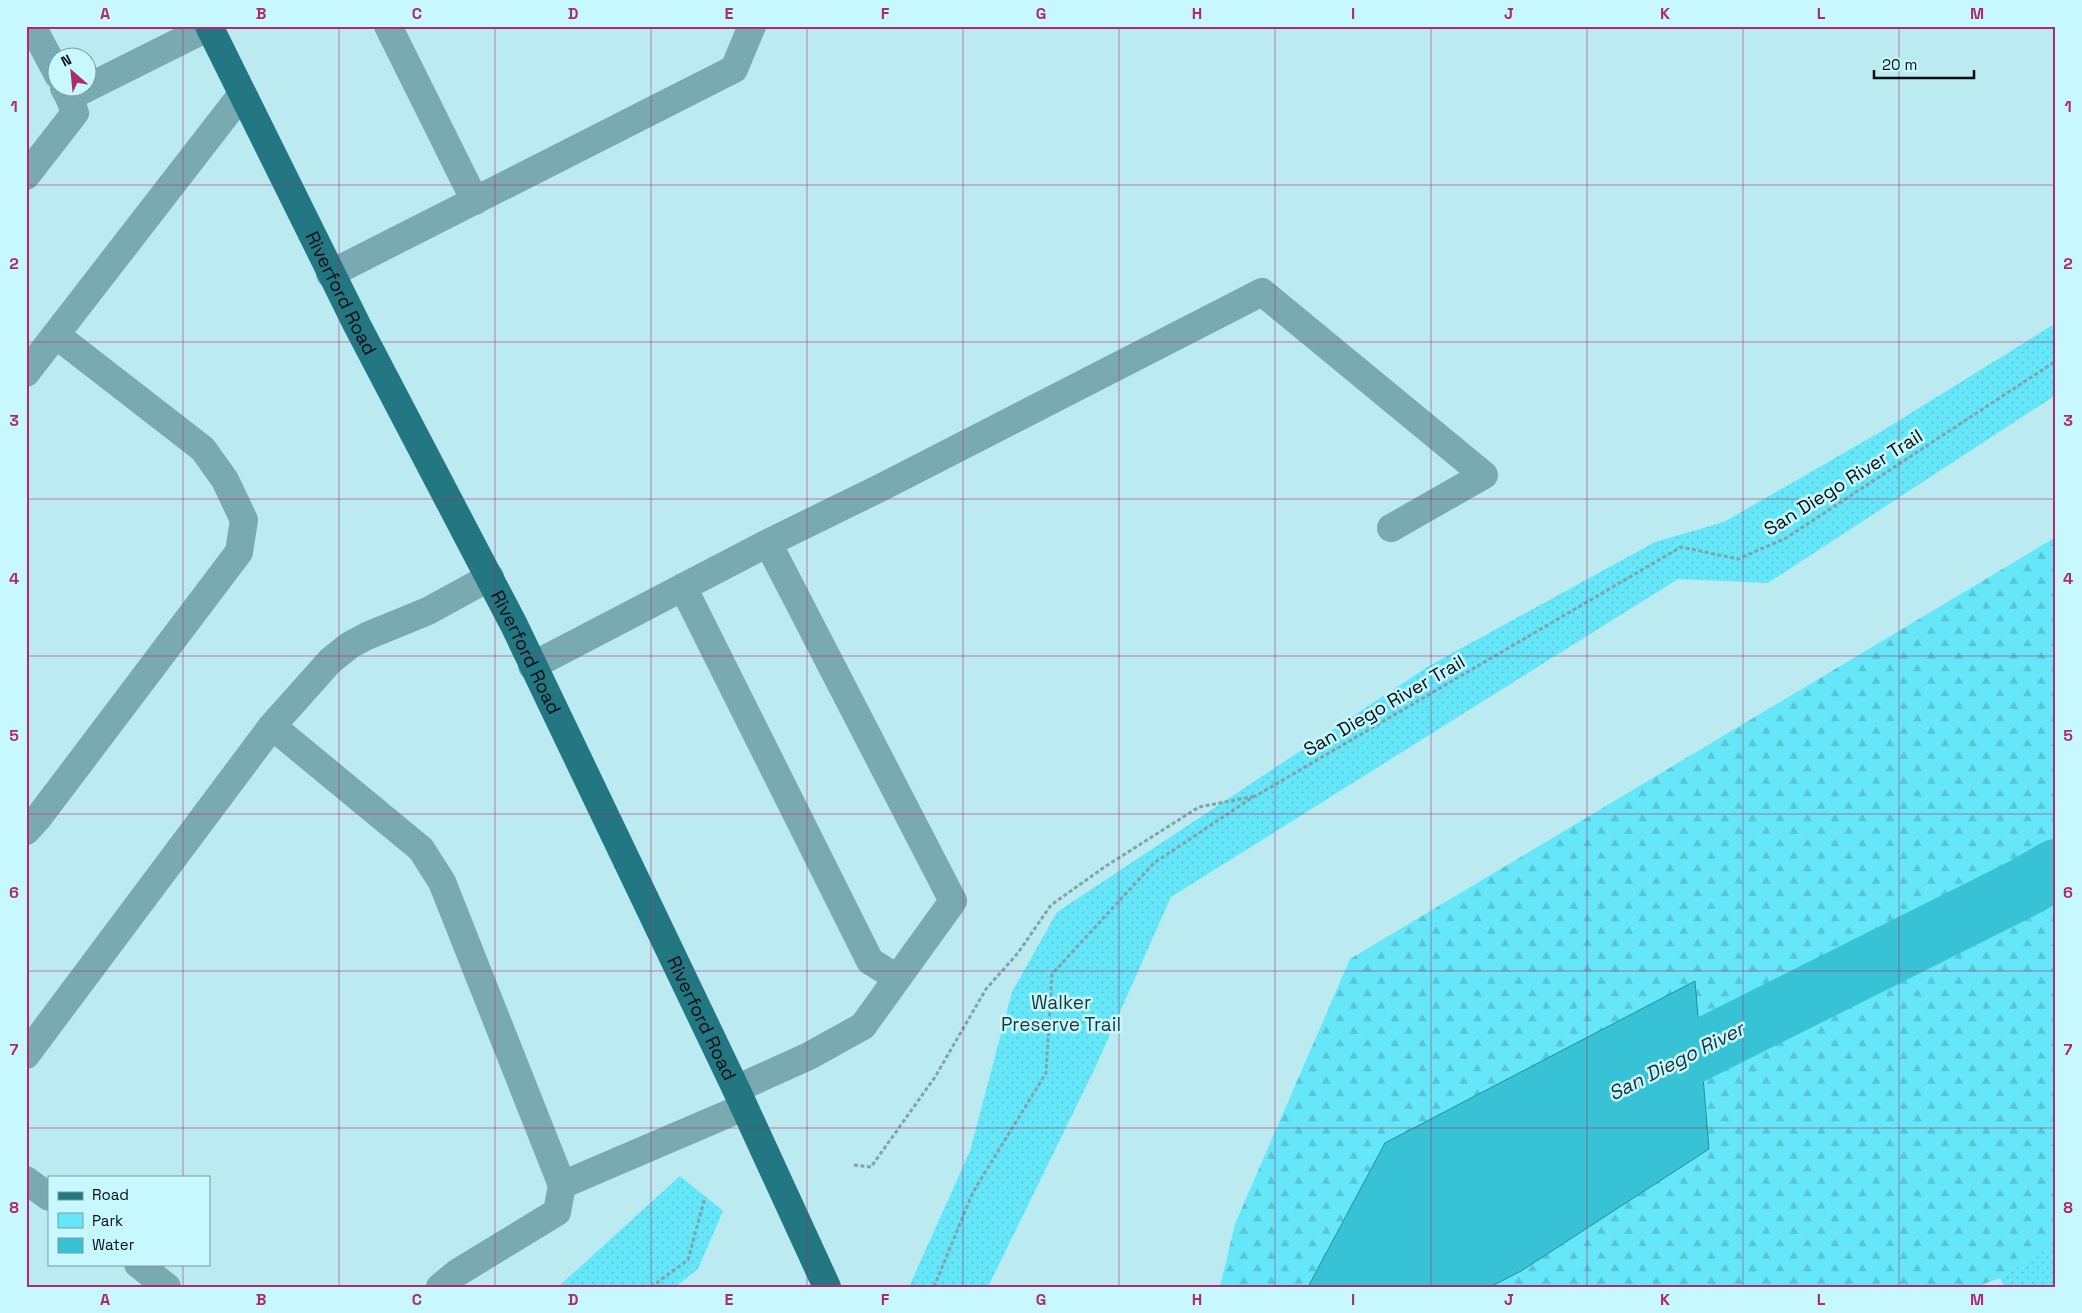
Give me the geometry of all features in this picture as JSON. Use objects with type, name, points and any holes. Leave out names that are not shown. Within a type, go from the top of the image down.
[{"type":"main road","name":"Riverford Road","points":[[209,27],[330,274],[490,577],[740,1098],[827,1287]]},
{"type":"lane","points":[[32,26],[48,57]]},
{"type":"lane","points":[[388,26],[475,201]]},
{"type":"lane","points":[[330,274],[734,68],[752,26]]},
{"type":"lane","points":[[98,72],[209,27]]},
{"type":"lane","points":[[26,373],[242,94]]},
{"type":"lane","points":[[26,176],[76,113],[69,98]]},
{"type":"lane","points":[[532,666],[768,543],[884,486],[1262,292],[1484,475],[1390,528]]},
{"type":"lane","points":[[26,831],[44,810],[239,552],[244,520],[225,480],[203,449],[56,335]]},
{"type":"lane","points":[[562,1185],[740,1098],[863,1026],[953,901],[768,543]]},
{"type":"lane","points":[[26,1055],[272,726],[330,661],[350,645],[366,636],[428,611],[490,577]]},
{"type":"lane","points":[[683,587],[870,961],[897,978]]},
{"type":"lane","points":[[272,726],[421,849],[431,862],[442,882],[562,1185],[556,1212],[497,1248],[440,1287]]},
{"type":"lane","points":[[26,1180],[48,1196]]},
{"type":"lane","points":[[141,1266],[167,1287]]},
{"type":"path","name":"San Diego River Trail","points":[[934,1287],[973,1192],[1046,1073],[1052,974],[1154,863],[1259,795],[1681,547],[1738,560],[1786,538],[2056,361]]},
{"type":"path","points":[[854,1165],[871,1166],[935,1078],[986,989],[1018,953],[1051,905],[1106,866],[1199,808],[1259,795]]},
{"type":"path","points":[[651,1287],[688,1260],[705,1197]]},
{"type":"green space","name":"Walker Preserve Trail","points":[[2056,323],[2056,395],[1768,583],[1678,579],[1171,897],[1095,1068],[988,1287],[909,1287],[970,1151],[1012,992],[1057,912],[1429,666],[1655,542],[1724,522],[1882,431]]},
{"type":"green space","points":[[2056,537],[2056,1243],[2000,1278],[1976,1287],[1220,1287],[1235,1224],[1350,959]]},
{"type":"green space","points":[[680,1176],[723,1211],[698,1269],[675,1287],[558,1287]]},
{"type":"green space","points":[[2056,1243],[2056,1287],[2005,1287],[2000,1278]]},
{"type":"water","points":[[1695,981],[1709,1149],[1521,1271],[1490,1287],[1308,1287],[1385,1143]]},
{"type":"waterway","name":"San Diego River","points":[[1626,1087],[2027,886],[2056,869]]}]
